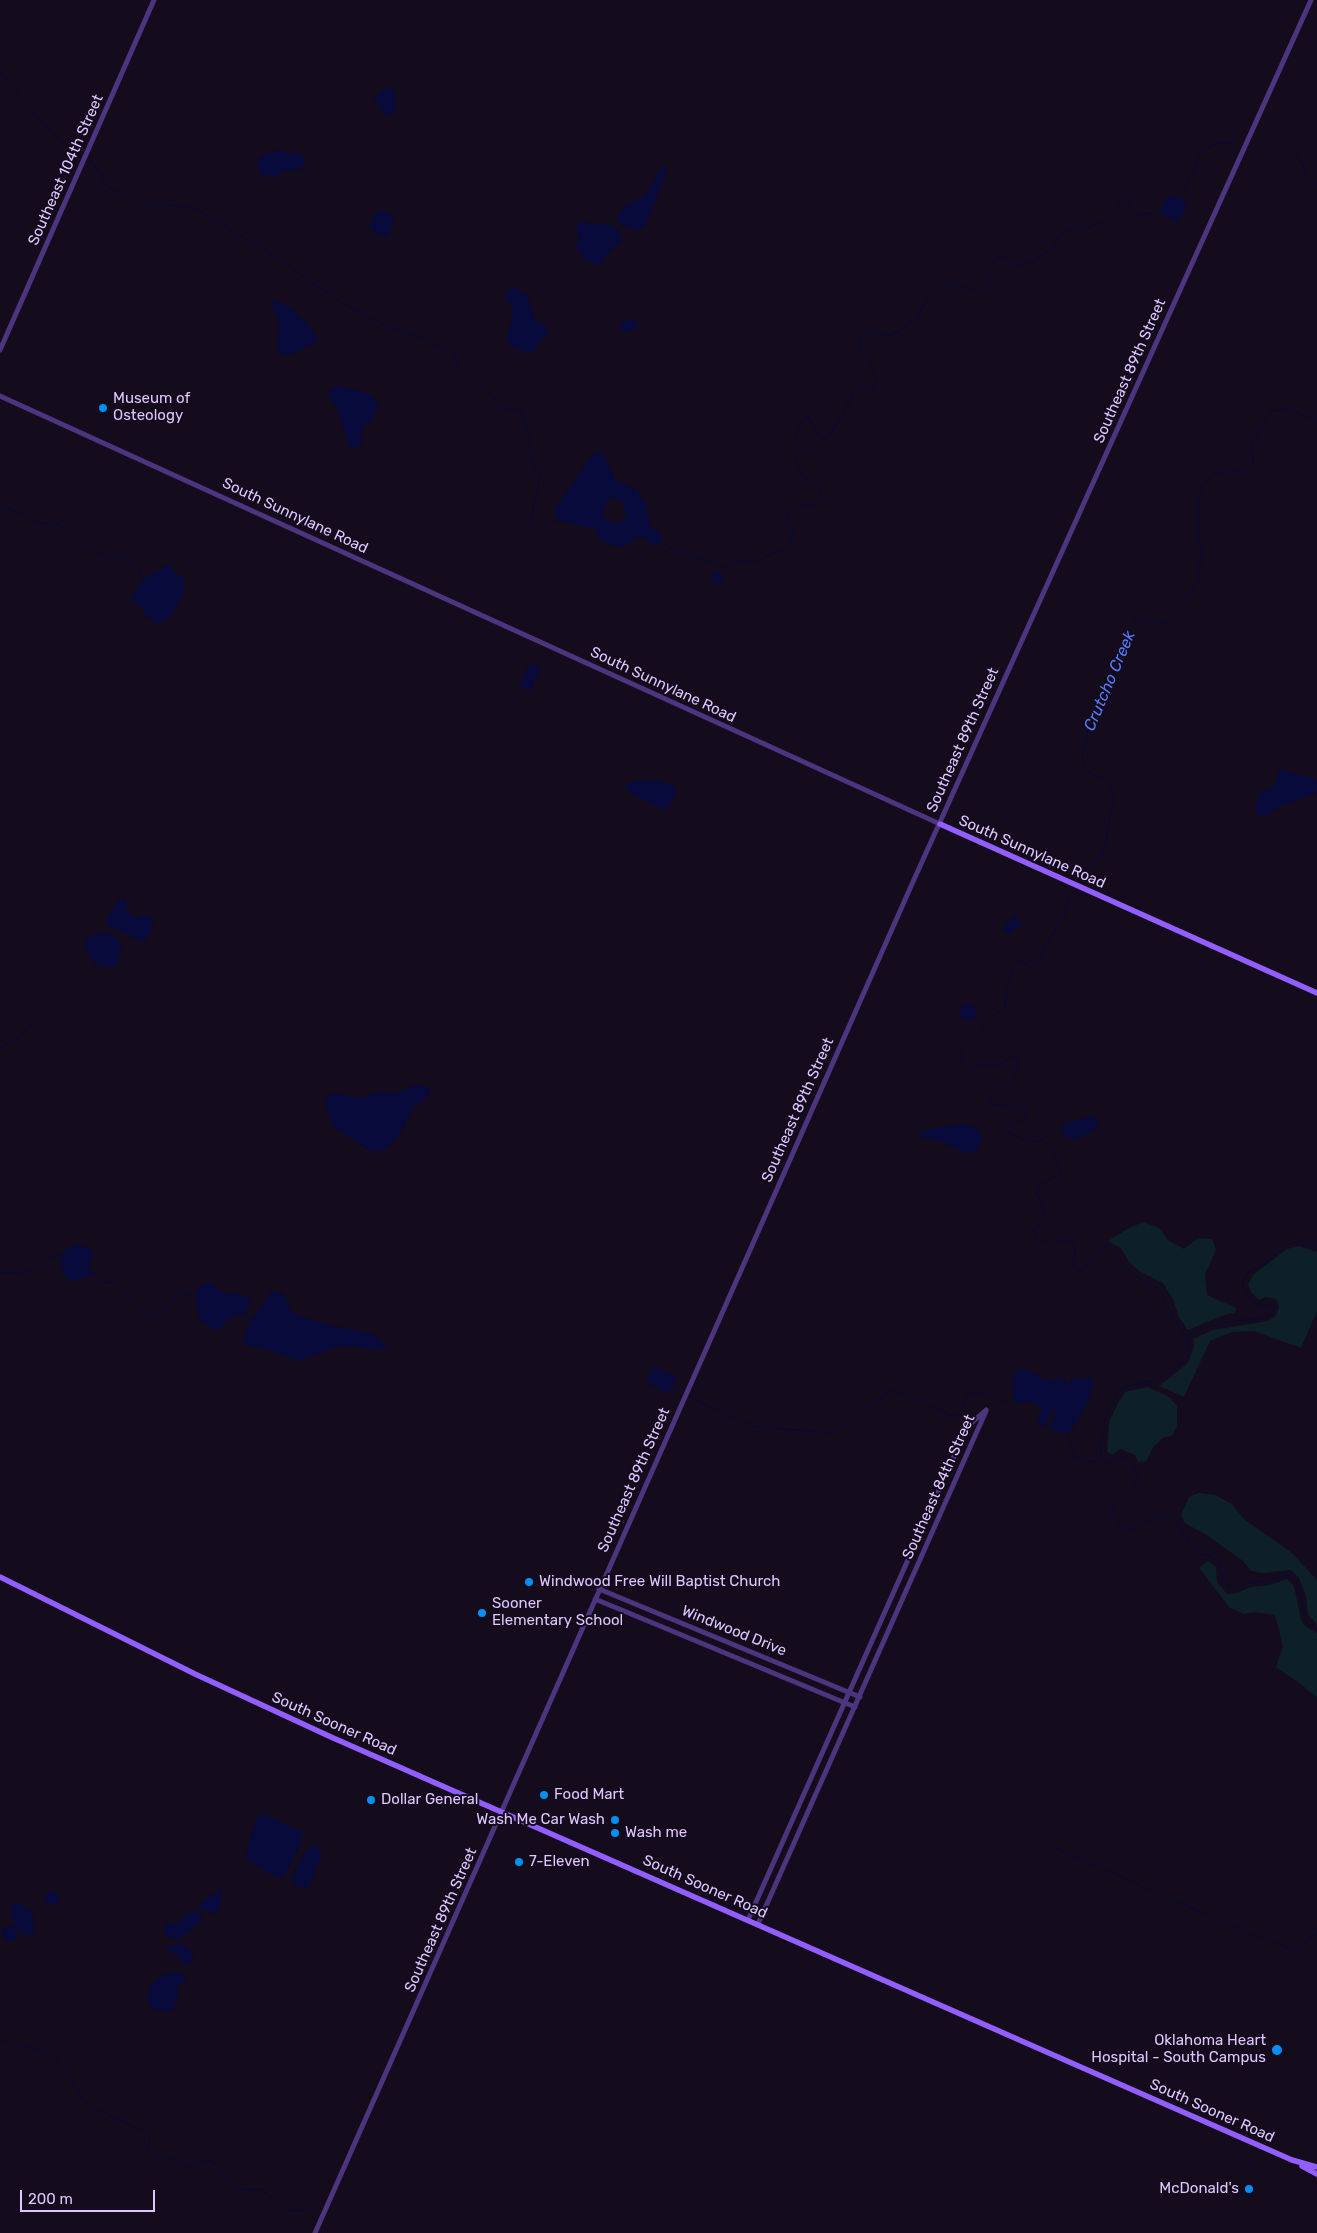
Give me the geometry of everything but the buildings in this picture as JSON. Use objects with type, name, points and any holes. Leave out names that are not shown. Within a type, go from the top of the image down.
[{"type":"main road","name":"South Sunnylane Road","points":[[940,824],[1317,993]]},
{"type":"main road","name":"South Sooner Road","points":[[0,1577],[242,1696],[1294,2161],[1317,2174]]},
{"type":"main road","name":"South Sooner Road","points":[[1294,2161],[1317,2168]]},
{"type":"street","name":"Southeast 104th Street","points":[[0,350],[154,0]]},
{"type":"street","name":"Southeast 89th Street","points":[[315,2233],[940,824],[1311,0]]},
{"type":"street","name":"South Sunnylane Road","points":[[0,396],[940,824]]},
{"type":"street","name":"Southeast 84th Street","points":[[748,1920],[967,1427],[986,1410],[758,1924]]},
{"type":"street","name":"Windwood Drive","points":[[599,1590],[860,1697]]},
{"type":"street","name":"Windwood Drive","points":[[595,1599],[855,1707]]},
{"type":"shaded area","points":[[393,86],[397,108],[390,116],[382,112],[374,99],[382,90]]},
{"type":"shaded area","points":[[283,149],[286,154],[297,153],[304,157],[305,162],[302,168],[294,171],[285,170],[274,177],[261,174],[257,164],[260,156]]},
{"type":"shaded area","points":[[666,165],[667,168],[661,186],[645,226],[636,231],[617,222],[619,212],[645,195],[662,166]]},
{"type":"shaded area","points":[[1168,196],[1181,198],[1187,206],[1179,221],[1176,222],[1159,212]]},
{"type":"shaded area","points":[[381,210],[393,217],[394,220],[389,235],[386,237],[373,231],[369,226],[376,212]]},
{"type":"shaded area","points":[[584,221],[596,225],[606,223],[618,230],[621,237],[622,242],[608,253],[599,266],[585,260],[576,245],[579,238],[576,226]]},
{"type":"shaded area","points":[[514,288],[527,294],[535,320],[545,325],[549,333],[541,339],[536,349],[529,353],[510,346],[507,337],[512,320],[512,308],[504,293]]},
{"type":"shaded area","points":[[277,300],[292,309],[309,325],[317,339],[315,343],[288,356],[278,353],[279,323],[272,303]]},
{"type":"shaded area","points":[[634,320],[639,325],[631,332],[621,331],[620,322]]},
{"type":"shaded area","points":[[339,386],[367,393],[373,396],[379,405],[371,421],[363,427],[361,434],[362,443],[355,448],[349,447],[338,410],[329,396],[330,389]]},
{"type":"shaded area","points":[[598,452],[603,454],[615,480],[637,490],[641,498],[646,502],[649,522],[652,528],[661,534],[661,543],[655,546],[640,536],[624,546],[616,547],[600,540],[595,529],[558,520],[554,513],[555,509],[592,455]],"holes":[[[615,498],[622,502],[627,514],[624,521],[617,524],[604,518],[602,514],[608,500]]]},
{"type":"shaded area","points":[[169,564],[173,572],[183,577],[184,593],[171,616],[159,624],[147,617],[140,606],[133,602],[131,597],[144,579]]},
{"type":"shaded area","points":[[715,572],[719,572],[723,578],[719,584],[715,584],[711,580],[711,576]]},
{"type":"shaded area","points":[[530,663],[540,668],[530,691],[519,686]]},
{"type":"shaded area","points":[[1282,769],[1302,776],[1313,777],[1317,783],[1317,793],[1283,805],[1266,816],[1259,815],[1255,807],[1260,793],[1275,786],[1279,770]]},
{"type":"shaded area","points":[[642,780],[662,781],[674,786],[676,792],[668,808],[663,810],[628,791],[626,788],[628,783]]},
{"type":"shaded area","points":[[125,898],[127,912],[135,917],[148,915],[154,920],[150,934],[145,940],[141,941],[107,925],[106,917],[119,900]]},
{"type":"shaded area","points":[[1018,915],[1017,920],[1025,926],[1016,927],[1010,933],[1003,931],[1004,925]]},
{"type":"shaded area","points":[[104,932],[114,935],[123,949],[119,954],[118,964],[114,967],[105,967],[94,963],[85,946],[87,938]]},
{"type":"shaded area","points":[[968,1004],[974,1006],[976,1012],[974,1018],[968,1020],[962,1018],[960,1012],[962,1006]]},
{"type":"shaded area","points":[[418,1085],[429,1087],[430,1091],[425,1099],[415,1105],[398,1137],[389,1147],[382,1151],[371,1151],[333,1127],[325,1104],[329,1095],[336,1093],[358,1098],[380,1092],[393,1093]]},
{"type":"shaded area","points":[[1094,1116],[1099,1124],[1098,1127],[1074,1140],[1064,1135],[1062,1130],[1064,1123]]},
{"type":"shaded area","points":[[965,1124],[977,1129],[983,1139],[978,1150],[971,1153],[961,1151],[936,1139],[924,1139],[920,1132],[930,1129]]},
{"type":"shaded area","points":[[1143,1222],[1159,1228],[1168,1240],[1184,1249],[1198,1238],[1212,1239],[1216,1249],[1205,1275],[1207,1295],[1236,1308],[1235,1313],[1224,1315],[1188,1330],[1179,1317],[1173,1299],[1163,1283],[1139,1271],[1129,1262],[1121,1248],[1108,1241]]},
{"type":"shaded area","points":[[77,1244],[93,1251],[94,1254],[89,1263],[93,1275],[75,1281],[66,1278],[61,1267],[62,1255],[68,1248]]},
{"type":"shaded area","points":[[1299,1246],[1317,1252],[1317,1311],[1301,1348],[1254,1331],[1232,1332],[1210,1341],[1184,1397],[1159,1386],[1188,1363],[1194,1346],[1193,1339],[1213,1330],[1268,1321],[1276,1316],[1279,1307],[1276,1299],[1266,1297],[1259,1300],[1251,1292],[1248,1284],[1253,1275],[1287,1249]]},
{"type":"shaded area","points":[[211,1282],[222,1292],[238,1294],[253,1300],[245,1309],[248,1313],[228,1318],[221,1329],[215,1330],[200,1321],[196,1304],[196,1292],[200,1285]]},
{"type":"shaded area","points":[[272,1291],[283,1293],[291,1311],[296,1314],[333,1326],[375,1335],[380,1341],[388,1345],[381,1349],[373,1350],[356,1346],[339,1346],[299,1361],[266,1349],[246,1346],[242,1342],[250,1322]]},
{"type":"shaded area","points":[[655,1367],[675,1376],[676,1380],[668,1394],[647,1382],[651,1369]]},
{"type":"shaded area","points":[[1018,1369],[1027,1370],[1039,1375],[1040,1378],[1051,1380],[1064,1378],[1066,1379],[1067,1386],[1072,1379],[1090,1378],[1093,1380],[1090,1398],[1071,1430],[1066,1433],[1049,1430],[1058,1407],[1056,1406],[1043,1427],[1037,1424],[1041,1410],[1037,1405],[1029,1402],[1015,1403],[1011,1380]]},
{"type":"shaded area","points":[[1148,1387],[1169,1397],[1177,1406],[1177,1426],[1172,1436],[1164,1437],[1154,1446],[1146,1461],[1138,1462],[1135,1455],[1120,1449],[1113,1455],[1107,1452],[1109,1422],[1118,1403],[1125,1392]]},
{"type":"shaded area","points":[[1199,1493],[1215,1495],[1232,1504],[1244,1519],[1292,1553],[1317,1580],[1317,1624],[1308,1615],[1306,1596],[1299,1578],[1291,1570],[1263,1573],[1251,1571],[1243,1561],[1208,1536],[1185,1523],[1181,1515],[1189,1497]]},
{"type":"shaded area","points":[[1208,1561],[1216,1567],[1217,1582],[1227,1594],[1237,1593],[1250,1587],[1270,1585],[1287,1579],[1294,1586],[1301,1620],[1305,1626],[1317,1633],[1317,1698],[1276,1667],[1283,1646],[1275,1615],[1254,1612],[1244,1614],[1230,1608],[1199,1568]]},
{"type":"shaded area","points":[[263,1813],[302,1832],[300,1846],[283,1878],[275,1877],[247,1859],[250,1838],[258,1817]]},
{"type":"shaded area","points":[[324,1840],[316,1846],[321,1851],[321,1857],[308,1888],[295,1886],[291,1881],[302,1857],[308,1848]]},
{"type":"shaded area","points":[[221,1889],[219,1912],[214,1914],[201,1910],[199,1904]]},
{"type":"shaded area","points":[[49,1891],[55,1891],[59,1898],[55,1905],[49,1905],[45,1901],[45,1895]]},
{"type":"shaded area","points":[[19,1903],[32,1912],[34,1932],[29,1935],[21,1932],[11,1917],[11,1906]]},
{"type":"shaded area","points":[[195,1911],[199,1912],[202,1920],[185,1935],[177,1939],[165,1936],[163,1931],[165,1924],[181,1922],[185,1915]]},
{"type":"shaded area","points":[[10,1925],[16,1927],[18,1933],[16,1939],[10,1941],[4,1939],[2,1933],[4,1927]]},
{"type":"shaded area","points":[[181,1943],[191,1951],[194,1958],[186,1965],[181,1962],[178,1955],[169,1952],[167,1947]]},
{"type":"shaded area","points":[[176,1971],[183,1973],[186,1979],[185,1982],[177,1986],[178,1996],[173,2009],[168,2012],[153,2009],[146,1997],[150,1987],[159,1977]]},
{"type":"waterway","points":[[0,71],[37,117],[63,144],[80,155]]},
{"type":"waterway","points":[[1181,198],[1202,150],[1216,144],[1230,143],[1237,140]]},
{"type":"waterway","points":[[1297,156],[1310,178],[1317,185]]},
{"type":"waterway","points":[[91,161],[103,176],[104,184],[141,205],[159,203],[196,209],[266,251],[339,301],[371,319],[427,340],[454,353],[459,369],[493,396],[502,409],[517,409],[521,411],[531,446],[531,461],[540,476],[531,519],[534,526],[541,529],[559,519]]},
{"type":"waterway","points":[[662,543],[682,555],[700,558],[723,567],[745,561],[755,561],[787,548],[794,535],[787,519],[791,510],[803,505],[817,504],[822,495],[818,486],[803,477],[797,466],[798,455],[807,450],[805,444],[796,440],[795,437],[804,418],[809,416],[818,437],[825,439],[830,436],[857,388],[863,386],[869,390],[873,388],[877,379],[860,349],[861,336],[872,332],[887,336],[900,331],[917,318],[926,301],[934,292],[948,283],[953,282],[970,290],[980,292],[986,287],[996,257],[1006,258],[1021,265],[1035,260],[1052,249],[1060,235],[1067,230],[1086,228],[1104,221],[1113,214],[1122,200],[1127,197],[1134,212],[1139,215],[1160,212]]},
{"type":"waterway","name":"Crutcho Creek","points":[[1079,878],[1083,869],[1103,855],[1114,798],[1109,782],[1088,771],[1082,759],[1088,730],[1121,661],[1135,621],[1143,618],[1161,624],[1166,622],[1192,592],[1199,578],[1201,552],[1198,530],[1198,498],[1203,485],[1215,474],[1235,472],[1249,468],[1254,461],[1251,449],[1253,442],[1271,411],[1287,409],[1317,420]]},
{"type":"waterway","points":[[0,508],[11,509],[40,523],[57,524],[68,529],[88,546],[102,554],[121,558],[135,565],[144,579]]},
{"type":"waterway","name":"Crutcho Creek","points":[[1073,891],[1065,914],[1045,946],[1040,960],[1031,967],[1020,961],[1014,963],[1008,984],[1005,1007],[988,1021],[962,1050],[960,1053],[961,1064],[968,1068],[985,1063],[994,1067],[1013,1057],[1016,1058],[1018,1064],[1012,1080],[996,1089],[990,1098],[990,1104],[1024,1110],[1026,1116],[1022,1121],[1005,1127],[1005,1131],[1029,1142],[1043,1140],[1052,1150],[1061,1173],[1041,1184],[1038,1189],[1037,1194],[1046,1214],[1034,1231],[1036,1238],[1050,1244],[1064,1239],[1072,1241],[1075,1253],[1073,1265],[1075,1269],[1081,1271],[1090,1264],[1100,1249],[1110,1246],[1116,1252],[1122,1264],[1134,1275],[1160,1290],[1175,1321],[1186,1336],[1189,1346],[1186,1360],[1161,1378],[1120,1389],[1105,1419],[1100,1442],[1102,1460],[1110,1463],[1125,1457],[1133,1466],[1138,1478],[1135,1486],[1115,1503],[1112,1511],[1119,1524],[1129,1530],[1158,1516],[1169,1516],[1177,1521],[1198,1554],[1210,1556],[1220,1563],[1222,1578],[1229,1588],[1237,1588],[1251,1582],[1266,1581],[1289,1575],[1294,1578],[1301,1592],[1302,1608],[1306,1622],[1317,1629]]},
{"type":"waterway","points":[[0,1047],[12,1042],[45,1014]]},
{"type":"waterway","points":[[1186,1336],[1219,1323],[1272,1315],[1275,1309],[1273,1304],[1262,1305],[1254,1302],[1248,1296],[1242,1284],[1246,1274],[1272,1258],[1285,1245],[1301,1241],[1312,1246],[1317,1244]]},
{"type":"waterway","points":[[0,1273],[27,1272],[39,1267],[50,1258],[61,1255]]},
{"type":"waterway","points":[[92,1274],[101,1281],[113,1283],[143,1312],[148,1312],[148,1315],[158,1315],[165,1312],[179,1291],[196,1297]]},
{"type":"waterway","points":[[244,1315],[247,1319],[252,1320]]},
{"type":"waterway","points":[[672,1388],[678,1391]]},
{"type":"waterway","points":[[856,1416],[892,1390],[956,1417],[960,1414],[967,1396],[971,1393],[979,1392],[986,1394]]},
{"type":"waterway","points":[[690,1396],[756,1427],[833,1433],[848,1423]]},
{"type":"waterway","points":[[998,1399],[1005,1401],[1013,1397]]},
{"type":"waterway","points":[[1066,1433],[1075,1458],[1094,1462],[1102,1460]]},
{"type":"waterway","points":[[1056,1848],[1151,1890]]},
{"type":"waterway","points":[[1162,1895],[1251,1934],[1294,1950],[1317,1932]]},
{"type":"waterway","points":[[0,2040],[45,2052],[55,2059],[84,2100],[95,2109],[148,2133],[150,2141],[148,2150],[154,2155],[170,2158],[187,2167],[212,2160],[232,2187],[248,2190],[261,2189],[286,2209],[294,2211],[308,2209]]},
{"type":"place","name":"Museum of Osteology","points":[[103,408]]},
{"type":"place","name":"Windwood Free Will Baptist Church","points":[[529,1582]]},
{"type":"place","name":"Sooner Elementary School","points":[[482,1613]]},
{"type":"place","name":"Food Mart","points":[[544,1795]]},
{"type":"place","name":"Dollar General","points":[[371,1800]]},
{"type":"place","name":"Wash Me Car Wash","points":[[615,1820]]},
{"type":"place","name":"Wash me","points":[[615,1833]]},
{"type":"place","name":"7-Eleven","points":[[519,1862]]},
{"type":"place","name":"Oklahoma Heart Hospital - South Campus","points":[[1277,2050]]},
{"type":"place","name":"McDonald's","points":[[1249,2189]]}]
